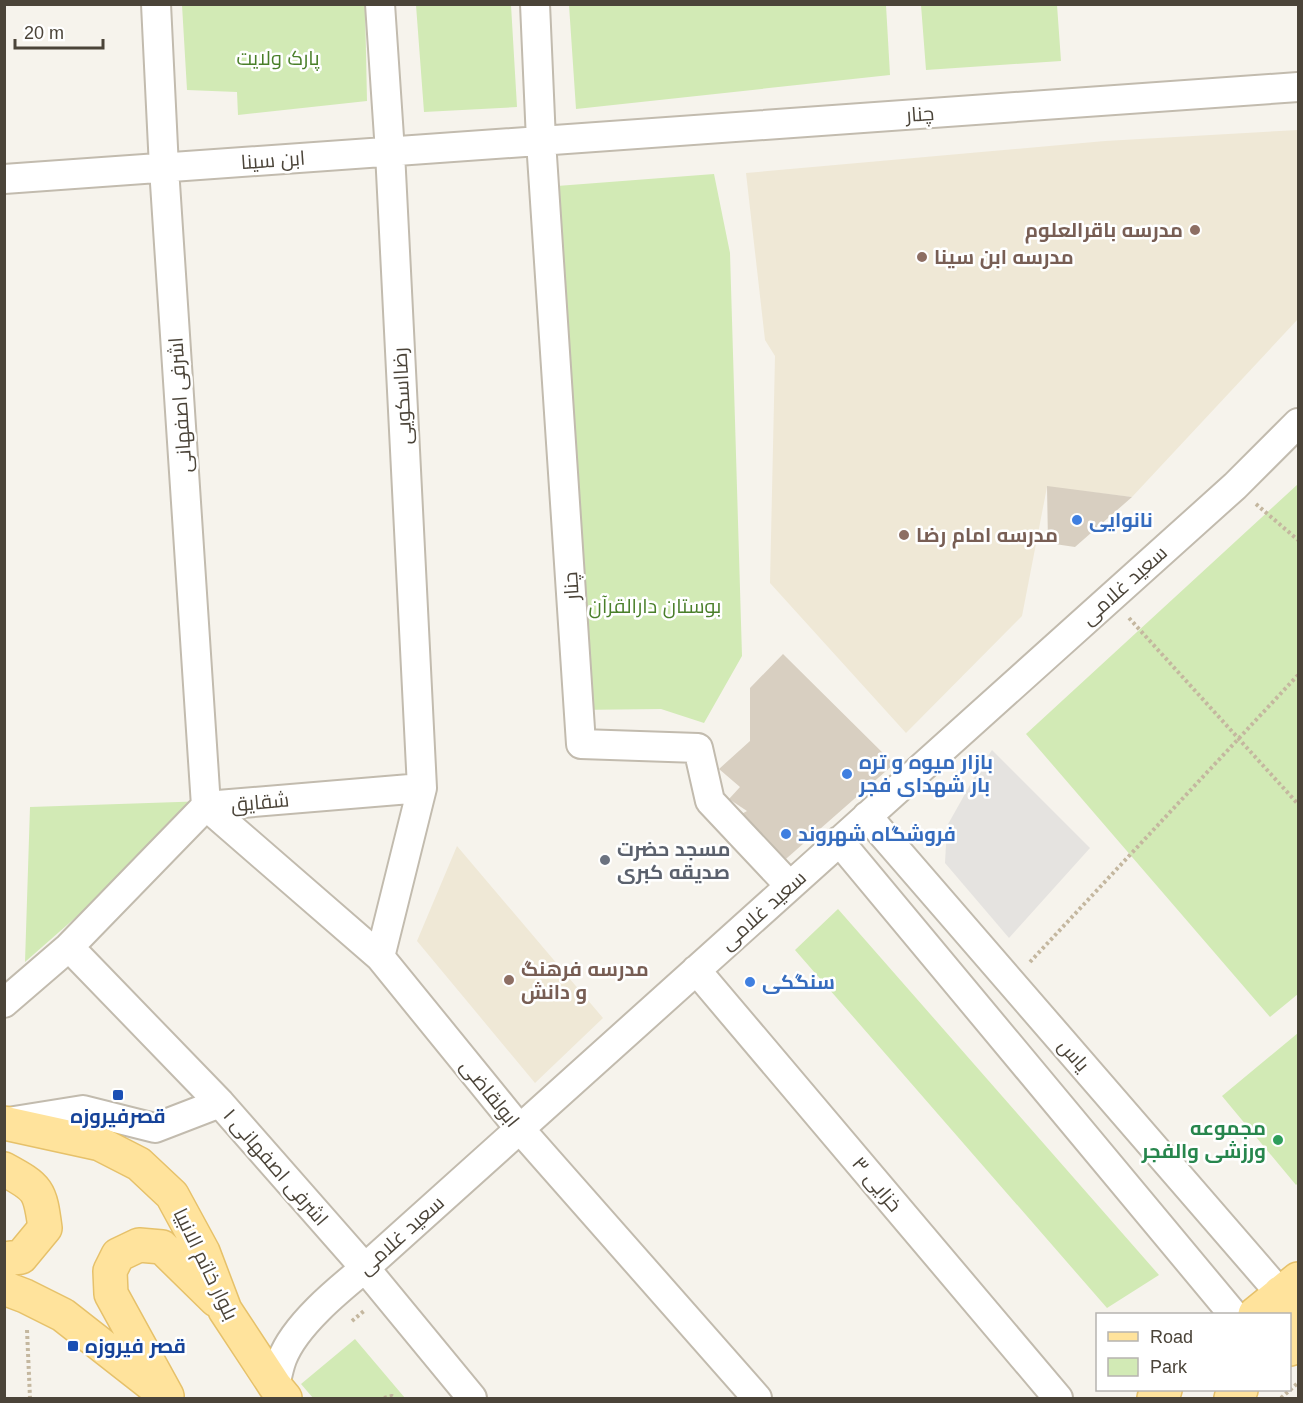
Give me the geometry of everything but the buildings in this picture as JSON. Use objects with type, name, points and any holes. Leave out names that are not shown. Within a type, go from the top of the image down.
[{"type":"main road","name":"بلوار خاتم الانبیا","points":[[4,1122],[100,1144],[139,1164],[172,1195],[202,1252],[225,1310],[280,1392]]},
{"type":"main road","points":[[4,1169],[29,1182],[41,1199],[45,1228],[21,1257],[4,1259]]},
{"type":"main road","points":[[168,1397],[111,1294],[110,1271],[118,1255],[139,1245],[162,1247],[225,1310]]},
{"type":"main road","points":[[15,1292],[63,1315],[168,1397]]},
{"type":"main road","points":[[1257,1313],[1292,1295]]},
{"type":"street","name":"اشرفی اصفهانی","points":[[156,4],[164,168],[206,806]]},
{"type":"street","name":"رضااسکویی","points":[[380,4],[390,152],[422,788]]},
{"type":"street","name":"چنار","points":[[535,4],[541,141],[581,744],[698,748],[710,801],[790,886]]},
{"type":"street","name":"چنار","points":[[541,141],[1299,87]]},
{"type":"street","name":"ابن سینا","points":[[4,179],[541,141]]},
{"type":"street","name":"سعید غلامی","points":[[280,1392],[282,1357],[302,1327],[330,1296],[365,1268],[1235,486],[1299,423]]},
{"type":"street","name":"شقایق","points":[[4,1003],[69,946],[206,806],[422,788]]},
{"type":"street","points":[[380,957],[422,788]]},
{"type":"street","name":"ابولقاضی","points":[[206,806],[380,957],[519,1128],[757,1398]]},
{"type":"street","name":"یاس","points":[[867,816],[1011,982],[1292,1295]]},
{"type":"street","points":[[839,842],[1232,1313]]},
{"type":"street","name":"اشرفی اصفهانی ۱","points":[[69,946],[220,1103],[365,1268],[472,1398]]},
{"type":"street","name":"خزایی ۳","points":[[696,970],[1043,1393]]},
{"type":"street","points":[[4,1122],[83,1110],[155,1128],[220,1103]]},
{"type":"path","points":[[1235,486],[1299,540]]},
{"type":"path","points":[[1110,598],[1299,804]]},
{"type":"path","points":[[1011,982],[1299,675]]},
{"type":"path","points":[[15,1292],[30,1398]]},
{"type":"path","points":[[351,1321],[386,1293]]},
{"type":"path","points":[[384,1398],[392,1396],[395,1398]]},
{"type":"shaded area","points":[[1298,130],[1298,319],[1132,497],[1047,487],[1022,616],[906,733],[770,583],[775,356],[765,340],[746,173],[1105,141]]},
{"type":"shaded area","points":[[992,750],[1090,848],[1009,938],[945,863],[947,826]]},
{"type":"shaded area","name":"مدرسه فرهنگ و دانش","points":[[457,846],[603,1018],[535,1083],[417,941]]},
{"type":"green space","name":"پارک ولایت","points":[[182,5],[365,5],[367,101],[238,115],[237,92],[187,90]]},
{"type":"green space","points":[[416,5],[511,5],[517,107],[424,112]]},
{"type":"green space","points":[[569,5],[886,5],[890,75],[576,109]]},
{"type":"green space","points":[[921,5],[1057,5],[1061,61],[926,70]]},
{"type":"green space","name":"بوستان دارالقرآن","points":[[714,174],[730,253],[742,656],[704,723],[661,709],[574,710],[557,186]]},
{"type":"green space","points":[[1298,484],[1298,994],[1270,1017],[1026,734]]},
{"type":"green space","points":[[208,801],[25,962],[30,807]]},
{"type":"green space","points":[[838,909],[1159,1275],[1107,1308],[795,950]]},
{"type":"green space","name":"مجموعه ورزشی والفجر","points":[[1298,1033],[1298,1183],[1296,1185],[1222,1096]]},
{"type":"green space","points":[[355,1339],[405,1398],[313,1398],[301,1384]]},
{"type":"place","name":"مدرسه باقرالعلوم","points":[[1195,230]]},
{"type":"place","name":"مدرسه ابن سینا","points":[[922,257]]},
{"type":"place","name":"نانوایی","points":[[1077,520]]},
{"type":"place","name":"مدرسه امام رضا","points":[[904,535]]},
{"type":"place","name":"بازار میوه و تره‌ بار شهدای فجر","points":[[847,774]]},
{"type":"place","name":"فروشگاه شهروند","points":[[786,834]]},
{"type":"place","name":"مسجد حضرت صدیقه کبری","points":[[605,860]]},
{"type":"place","name":"مدرسه فرهنگ و دانش","points":[[509,980]]},
{"type":"place","name":"سنگکی","points":[[750,982]]},
{"type":"place","name":"قصرفیروزه","points":[[118,1095]]},
{"type":"place","name":"مجموعه ورزشی والفجر","points":[[1278,1140]]},
{"type":"place","name":"قصر فیروزه","points":[[73,1346]]}]
